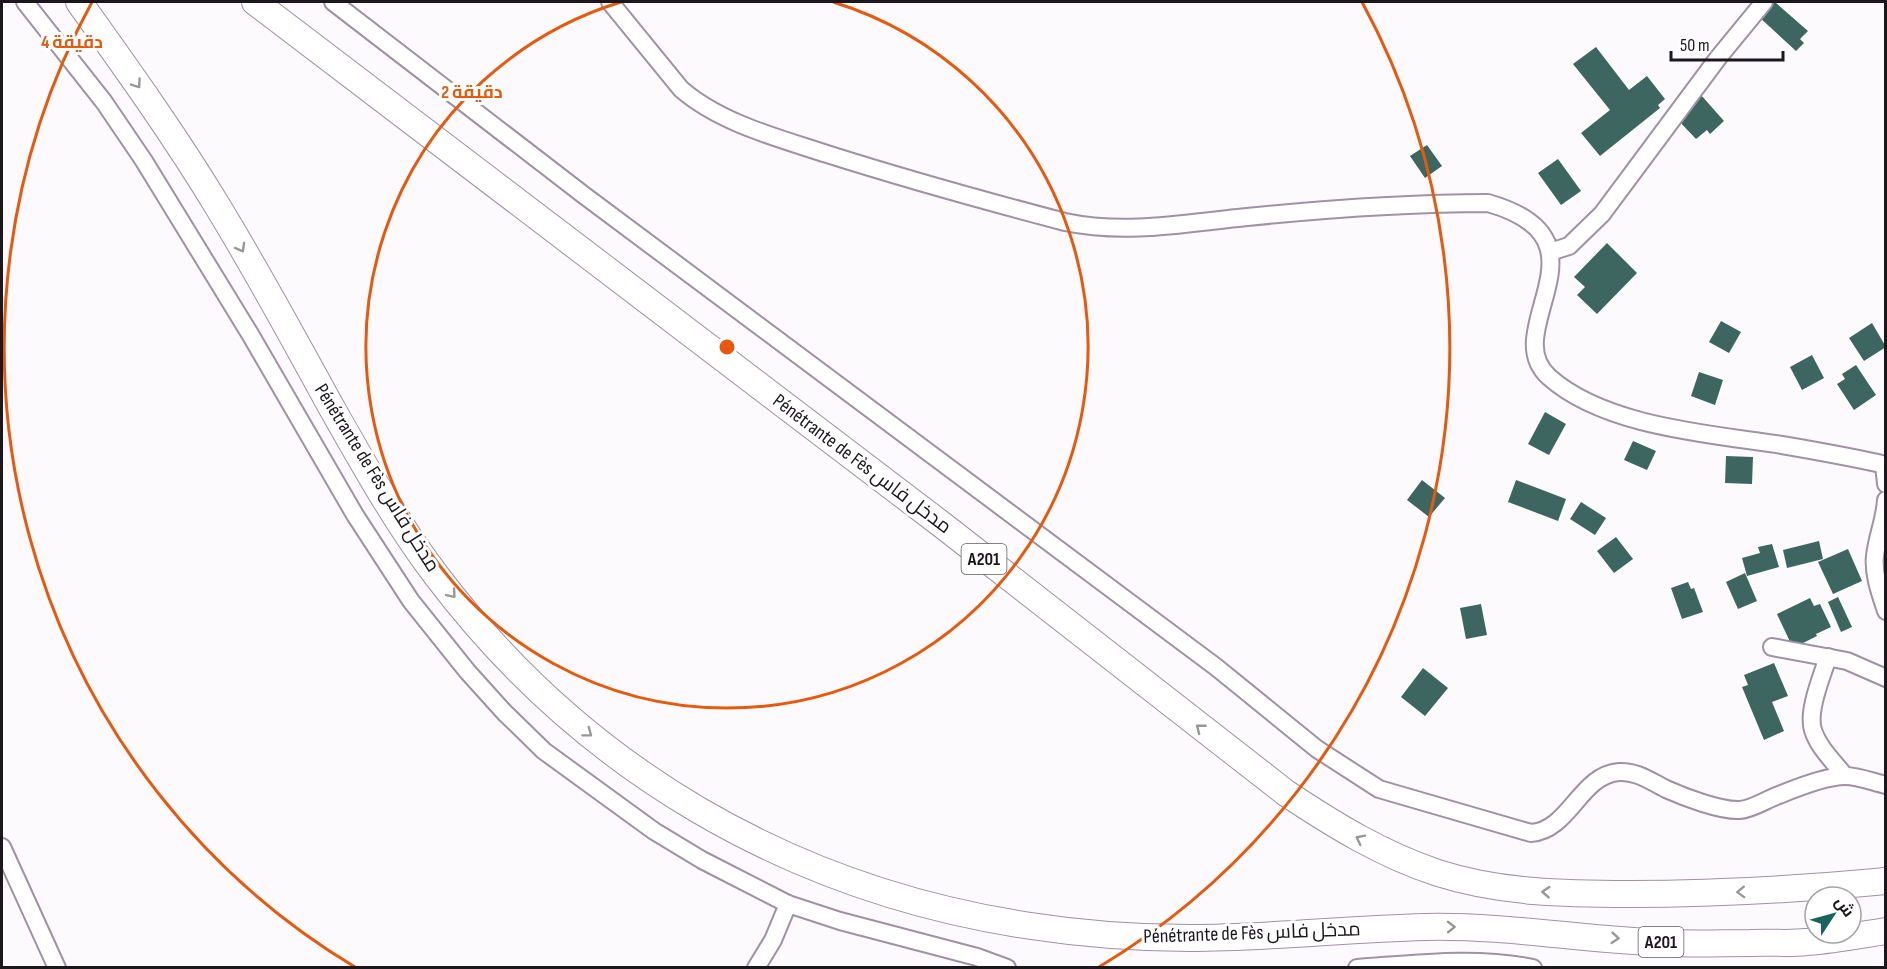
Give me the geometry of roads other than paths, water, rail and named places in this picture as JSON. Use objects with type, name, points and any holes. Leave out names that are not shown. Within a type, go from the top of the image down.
[{"type":"highway","name":"Pénétrante de Fès مدخل فاس","points":[[79,2],[140,88],[219,208],[366,468],[436,576],[490,640],[568,717],[682,801],[758,843],[809,867],[880,892],[952,912],[1035,927],[1116,935],[1187,938],[1456,926],[1669,943],[1808,942],[1886,931]]},
{"type":"highway","name":"Pénétrante de Fès مدخل فاس","points":[[255,2],[941,524],[1286,793],[1342,830],[1392,855],[1438,873],[1475,883],[1521,890],[1566,893],[1673,894],[1799,889],[1886,881]]},
{"type":"street","points":[[25,2],[104,102],[144,161],[250,334],[355,515],[411,601],[467,671],[504,712],[544,751],[582,781],[654,831],[702,860],[788,904],[840,921],[977,957],[1007,968]]},
{"type":"street","points":[[333,2],[585,196],[1216,667],[1317,749],[1379,789],[1531,832],[1541,832],[1556,823],[1589,788],[1604,776],[1619,772],[1638,774],[1666,789],[1710,805],[1741,810],[1781,794],[1845,776],[1886,784]]},
{"type":"street","points":[[610,2],[681,89],[695,101],[714,112],[786,141],[973,198],[1088,227],[1127,229],[1350,208],[1488,203],[1523,216],[1545,239],[1550,252],[1551,272],[1536,329],[1535,347],[1538,362],[1546,375],[1576,397],[1635,419],[1701,433],[1805,449],[1885,465],[1886,484]]},
{"type":"street","points":[[1550,252],[1569,246],[1602,214],[1718,58],[1764,2]]},
{"type":"street","points":[[1886,500],[1885,514],[1875,554],[1875,570],[1886,611]]},
{"type":"street","points":[[1772,647],[1847,661],[1886,678]]},
{"type":"street","points":[[1828,657],[1812,715],[1813,729],[1822,748],[1845,776]]},
{"type":"street","points":[[2,847],[57,968]]},
{"type":"street","points":[[756,968],[777,932],[788,904]]},
{"type":"street","points":[[1357,968],[1483,961],[1533,968]]}]
